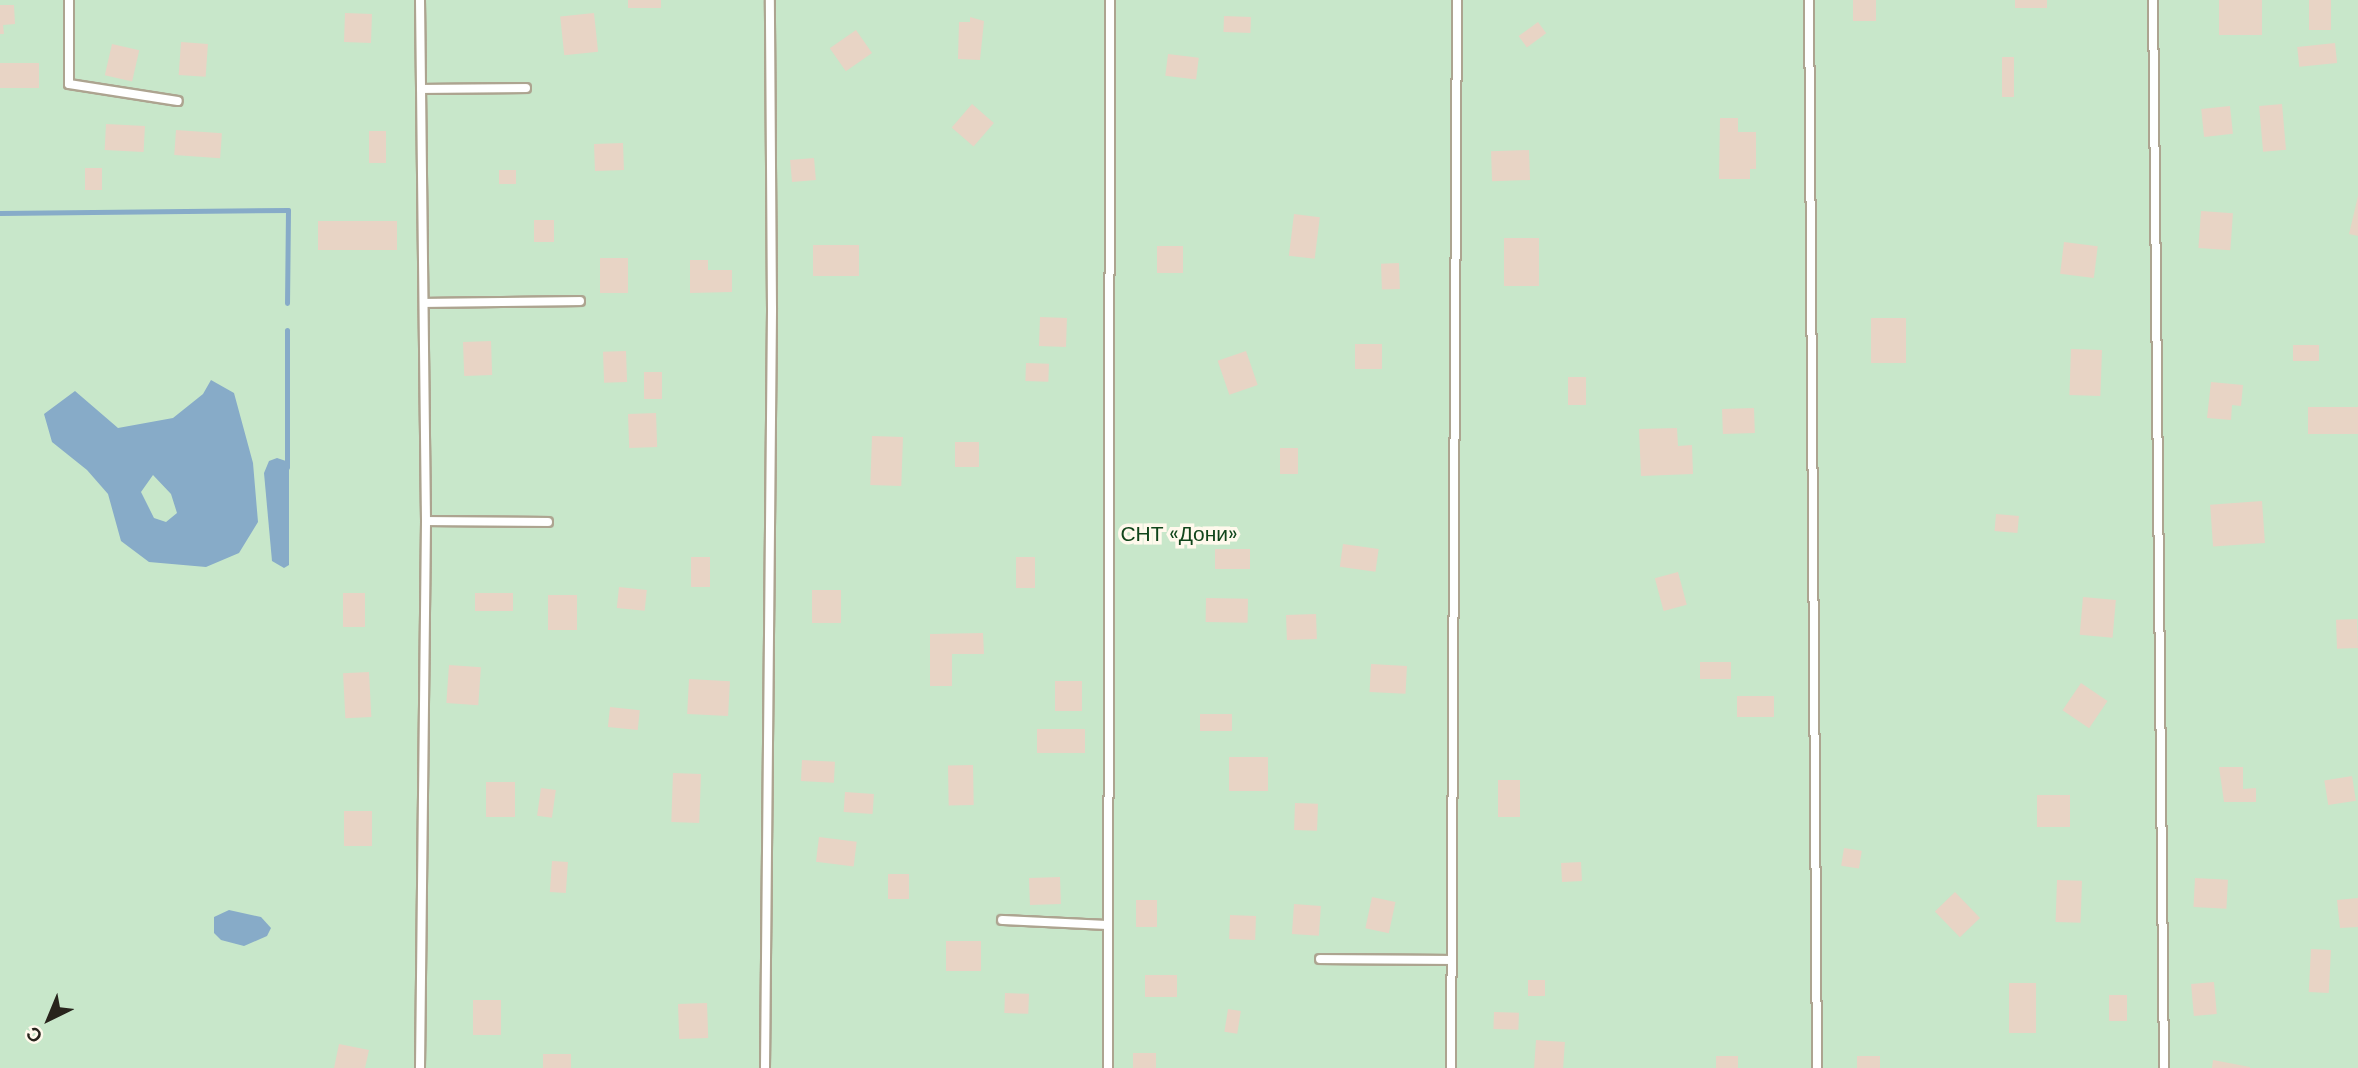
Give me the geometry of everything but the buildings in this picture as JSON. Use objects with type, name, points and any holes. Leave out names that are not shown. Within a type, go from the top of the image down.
[{"type":"lane","points":[[69,0],[69,84],[178,101]]},
{"type":"lane","points":[[419,1068],[426,522],[420,0]]},
{"type":"lane","points":[[765,1068],[772,307],[769,0]]},
{"type":"lane","points":[[1108,1068],[1110,0]]},
{"type":"lane","points":[[1451,1068],[1457,0]]},
{"type":"lane","points":[[1808,0],[1816,1068]]},
{"type":"lane","points":[[2152,0],[2164,1068]]},
{"type":"lane","points":[[421,89],[526,88]]},
{"type":"lane","points":[[424,303],[580,301]]},
{"type":"lane","points":[[426,522],[548,522]]},
{"type":"lane","points":[[1002,920],[1108,925]]},
{"type":"lane","points":[[1320,959],[1451,960]]},
{"type":"green space","name":"СНТ «Дони»","points":[[0,0],[2358,0],[2358,1068],[0,1068]]},
{"type":"water","points":[[211,380],[234,393],[253,463],[258,522],[239,553],[206,567],[149,562],[121,541],[108,494],[87,470],[52,442],[44,414],[75,391],[118,428],[173,418],[203,394]],"holes":[[[153,475],[171,494],[177,513],[166,522],[154,518],[141,492]]]},
{"type":"water","points":[[277,458],[289,462],[289,565],[284,568],[272,561],[264,473],[269,461]]},
{"type":"water","points":[[229,910],[261,917],[271,928],[267,936],[244,946],[221,940],[214,933],[214,917]]},
{"type":"waterway","points":[[0,213],[288,210],[287,303]]},
{"type":"waterway","points":[[287,330],[287,467]]}]
